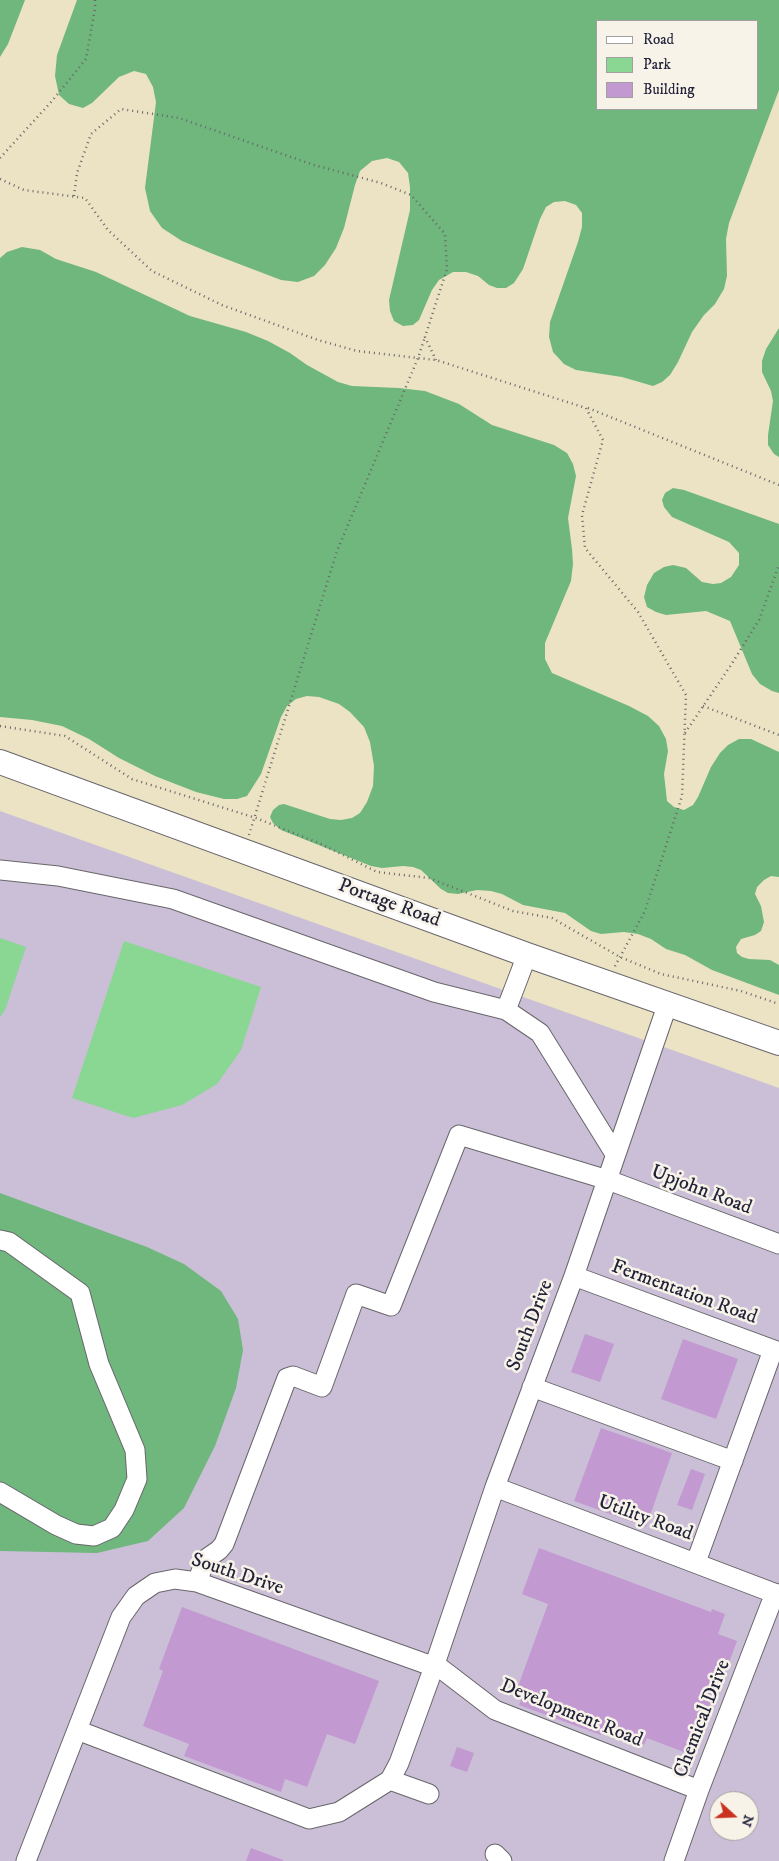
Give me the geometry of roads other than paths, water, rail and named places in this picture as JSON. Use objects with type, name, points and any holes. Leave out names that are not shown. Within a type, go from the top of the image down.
[{"type":"main road","name":"Portage Road","points":[[0,762],[527,955],[779,1043]]},
{"type":"lane","points":[[0,870],[58,876],[173,899],[434,992],[506,1010],[540,1033],[615,1154]]},
{"type":"lane","points":[[506,1010],[527,955]]},
{"type":"lane","name":"South Drive","points":[[77,1730],[309,1819],[339,1812],[390,1780],[400,1763],[436,1664],[496,1487],[574,1276],[668,1004]]},
{"type":"lane","name":"Upjohn Road","points":[[197,1582],[206,1559],[224,1544],[287,1378],[292,1376],[322,1387],[356,1294],[391,1306],[459,1135],[608,1180],[779,1244]]},
{"type":"lane","points":[[0,1240],[9,1242],[80,1293],[99,1364],[135,1450],[137,1479],[124,1510],[112,1528],[94,1536],[76,1534],[63,1528],[0,1492]]},
{"type":"lane","name":"Fermentation Road","points":[[574,1276],[776,1351]]},
{"type":"lane","points":[[696,1562],[776,1351]]},
{"type":"lane","points":[[532,1387],[733,1461]]},
{"type":"lane","name":"Utility Road","points":[[496,1487],[777,1594]]},
{"type":"lane","name":"South Drive","points":[[26,1861],[120,1617],[128,1604],[136,1596],[155,1583],[176,1579],[197,1582],[432,1666],[436,1664]]},
{"type":"lane","name":"Chemical Drive","points":[[674,1861],[699,1790],[777,1594]]},
{"type":"lane","name":"Development Road","points":[[436,1664],[495,1710],[699,1790]]},
{"type":"lane","points":[[390,1780],[429,1794]]}]
